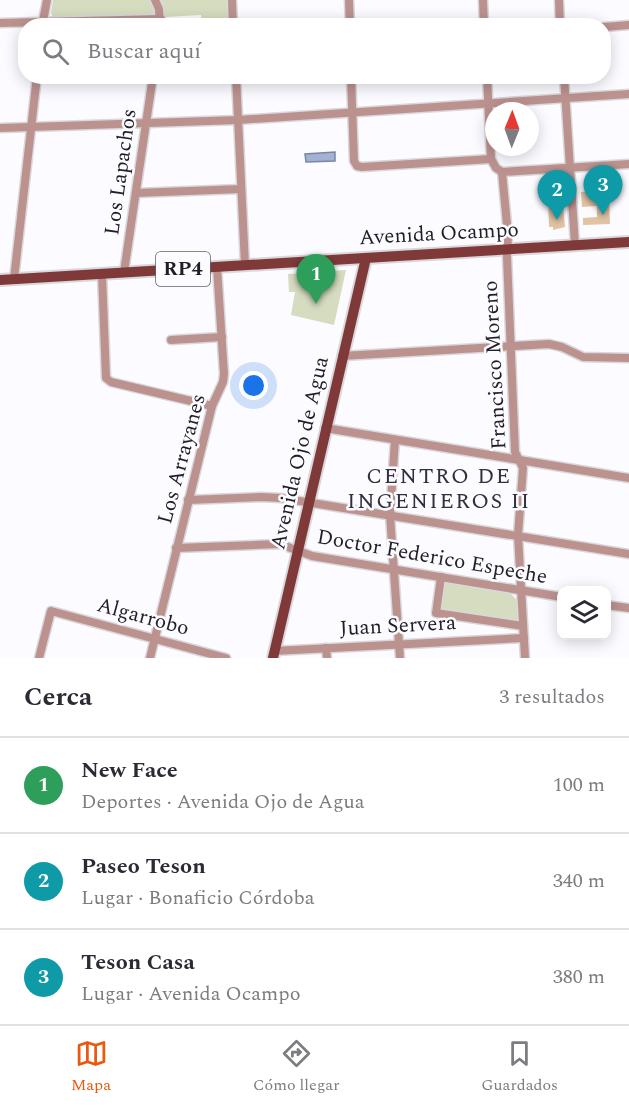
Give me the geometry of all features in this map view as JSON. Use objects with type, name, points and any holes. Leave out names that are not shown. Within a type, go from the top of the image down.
[{"type":"main road","name":"Avenida Ocampo","points":[[0,280],[629,242]]},
{"type":"main road","name":"Avenida Ojo de Agua","points":[[273,654],[366,258]]},
{"type":"street","points":[[44,18],[47,0]]},
{"type":"street","points":[[155,0],[160,18]]},
{"type":"street","points":[[232,0],[233,18]]},
{"type":"street","points":[[349,0],[350,18]]},
{"type":"street","points":[[483,0],[484,18]]},
{"type":"street","points":[[559,0],[560,18]]},
{"type":"street","points":[[0,23],[18,23]]},
{"type":"street","points":[[611,26],[629,25]]},
{"type":"street","points":[[14,279],[36,84]]},
{"type":"street","name":"Los Lapachos","points":[[124,272],[152,84]]},
{"type":"street","points":[[236,84],[244,265]]},
{"type":"street","points":[[351,84],[354,161],[357,166],[491,159]]},
{"type":"street","points":[[487,84],[488,102]]},
{"type":"street","points":[[565,84],[575,245]]},
{"type":"street","points":[[504,102],[629,94]]},
{"type":"street","points":[[0,128],[238,120],[485,103]]},
{"type":"street","points":[[491,156],[496,168],[502,171],[629,164]]},
{"type":"street","name":"Francisco Moreno","points":[[502,171],[508,235],[515,452],[523,468],[518,535],[525,658]]},
{"type":"street","points":[[136,193],[241,189]]},
{"type":"street","name":"Los Arrayanes","points":[[150,658],[212,406],[223,382],[217,267]]},
{"type":"street","points":[[102,274],[106,378],[111,382],[212,406]]},
{"type":"street","points":[[171,340],[222,338]]},
{"type":"street","points":[[342,356],[555,344],[583,357],[629,358]]},
{"type":"street","points":[[325,428],[629,478]]},
{"type":"street","points":[[395,440],[390,515],[400,658]]},
{"type":"street","points":[[188,500],[261,497],[308,502],[629,554]]},
{"type":"street","name":"Doctor Federico Espeche","points":[[176,548],[280,544],[312,556],[557,596]]},
{"type":"street","points":[[441,577],[436,613],[523,626]]},
{"type":"street","points":[[611,606],[629,608]]},
{"type":"street","name":"Algarrobo","points":[[39,658],[51,610],[226,658]]},
{"type":"street","name":"Juan Servera","points":[[273,654],[326,648],[524,638]]},
{"type":"street","points":[[326,648],[327,658]]},
{"type":"green space","points":[[53,0],[150,0],[154,14],[151,16],[53,18],[51,13]]},
{"type":"green space","points":[[159,0],[229,0],[230,18],[201,18],[201,15],[165,17]]},
{"type":"green space","points":[[346,270],[334,325],[291,315],[295,292],[289,292],[288,274]]},
{"type":"green space","points":[[445,583],[509,592],[518,601],[519,617],[516,621],[442,610],[443,589]]},
{"type":"water","points":[[335,152],[335,161],[306,162],[305,154]]},
{"type":"building","points":[[599,191],[600,199],[609,199],[610,224],[583,225],[583,218],[597,217],[597,206],[582,207],[581,192]]},
{"type":"building","points":[[548,201],[560,201],[563,205],[565,227],[553,230],[553,227],[549,227]]},
{"type":"place","name":"Teson Casa","points":[[603,215]]},
{"type":"place","name":"Paseo Teson","points":[[557,220]]},
{"type":"place","name":"New Face","points":[[316,304]]},
{"type":"district","name":"CENTRO DE INGENIEROS II","points":[[439,488]]}]
